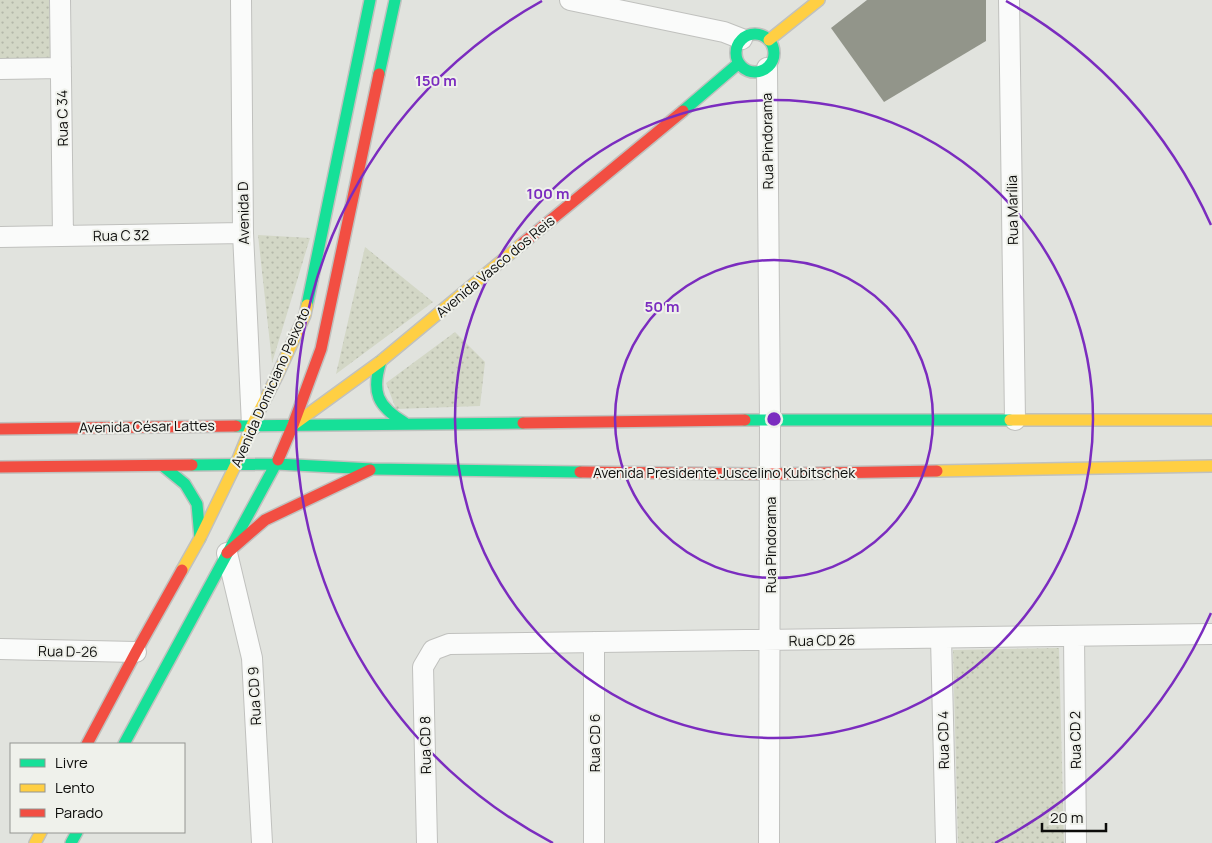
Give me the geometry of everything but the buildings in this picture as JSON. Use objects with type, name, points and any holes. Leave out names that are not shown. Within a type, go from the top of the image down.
[{"type":"main road","name":"Avenida Domiciano Peixoto","points":[[88,743],[200,538],[305,315],[370,0]]},
{"type":"main road","name":"Avenida Domiciano Peixoto","points":[[125,743],[276,464],[293,425],[321,349],[395,0]]},
{"type":"main road","points":[[769,40],[819,0]]},
{"type":"main road","points":[[758,34],[769,40],[774,51],[773,58],[766,68],[755,72],[743,68],[739,63],[736,50],[742,39],[758,34]]},
{"type":"main road","name":"Avenida Vasco dos Reis","points":[[293,425],[380,361],[727,75],[739,63]]},
{"type":"main road","points":[[380,361],[377,371],[376,388],[380,404],[393,417],[405,423]]},
{"type":"main road","points":[[293,425],[770,420],[1212,420]]},
{"type":"main road","name":"Avenida César Lattes","points":[[0,428],[293,425]]},
{"type":"main road","points":[[0,467],[236,464]]},
{"type":"main road","name":"Avenida Presidente Juscelino Kubitschek","points":[[236,464],[372,469],[770,474],[1212,466]]},
{"type":"main road","points":[[163,466],[185,484],[197,504],[200,538]]},
{"type":"main road","points":[[227,553],[265,520],[372,469]]},
{"type":"street","name":"Rua C 34","points":[[60,0],[63,236]]},
{"type":"street","name":"Avenida D","points":[[241,0],[243,233],[252,425]]},
{"type":"street","points":[[570,0],[724,32],[742,39]]},
{"type":"street","name":"Rua Marília","points":[[1009,0],[1015,420]]},
{"type":"street","points":[[0,69],[61,68]]},
{"type":"street","name":"Rua Pindorama","points":[[766,68],[770,420],[769,843]]},
{"type":"street","name":"Rua C 32","points":[[0,237],[243,233]]},
{"type":"street","name":"Rua CD 9","points":[[227,553],[252,658],[262,843]]},
{"type":"street","name":"Rua CD 26","points":[[433,650],[449,644],[1212,634]]},
{"type":"street","name":"Rua CD 2","points":[[1074,636],[1076,843]]},
{"type":"street","name":"Rua CD 4","points":[[941,638],[946,843]]},
{"type":"street","name":"Rua CD 6","points":[[594,642],[594,843]]},
{"type":"street","name":"Rua D-26","points":[[0,649],[136,652]]},
{"type":"street","name":"Rua CD 8","points":[[427,843],[423,667],[433,650]]},
{"type":"green space","points":[[0,0],[51,0],[52,58],[0,59]]},
{"type":"green space","points":[[258,235],[310,238],[272,363],[272,362]]},
{"type":"green space","points":[[365,247],[433,302],[336,374]]},
{"type":"green space","points":[[455,332],[485,362],[480,406],[396,409],[386,383]]},
{"type":"green space","points":[[1059,648],[1064,843],[958,843],[953,650]]},
{"type":"traffic: fast","points":[[307,305],[370,0]]},
{"type":"traffic: fast","points":[[379,74],[395,0]]},
{"type":"traffic: fast","points":[[755,34],[768,40],[774,53],[768,66],[755,72],[742,66],[736,53],[742,40],[755,34]]},
{"type":"traffic: fast","points":[[683,111],[739,63]]},
{"type":"traffic: fast","points":[[381,361],[377,381],[379,397],[382,404],[405,423]]},
{"type":"traffic: fast","points":[[745,420],[1010,420]]},
{"type":"traffic: fast","points":[[236,426],[523,423]]},
{"type":"traffic: fast","points":[[125,743],[278,460]]},
{"type":"traffic: fast","points":[[192,465],[276,464],[372,469],[580,472]]},
{"type":"traffic: fast","points":[[163,466],[185,484],[197,504],[200,538]]},
{"type":"traffic: fast","points":[[71,843],[76,833]]},
{"type":"traffic: slow","points":[[769,40],[819,0]]},
{"type":"traffic: slow","points":[[293,425],[381,361],[523,243]]},
{"type":"traffic: slow","points":[[182,570],[200,538],[236,464],[252,425],[305,315],[307,305]]},
{"type":"traffic: slow","points":[[1010,420],[1212,420]]},
{"type":"traffic: slow","points":[[937,471],[1212,466]]},
{"type":"traffic: slow","points":[[35,843],[40,833]]},
{"type":"traffic: jam","points":[[278,460],[321,349],[379,74]]},
{"type":"traffic: jam","points":[[523,243],[683,111]]},
{"type":"traffic: jam","points":[[523,423],[745,420]]},
{"type":"traffic: jam","points":[[0,429],[236,426]]},
{"type":"traffic: jam","points":[[0,467],[192,465]]},
{"type":"traffic: jam","points":[[227,553],[265,520],[370,470]]},
{"type":"traffic: jam","points":[[580,472],[770,474],[937,471]]},
{"type":"traffic: jam","points":[[88,743],[182,570]]}]
